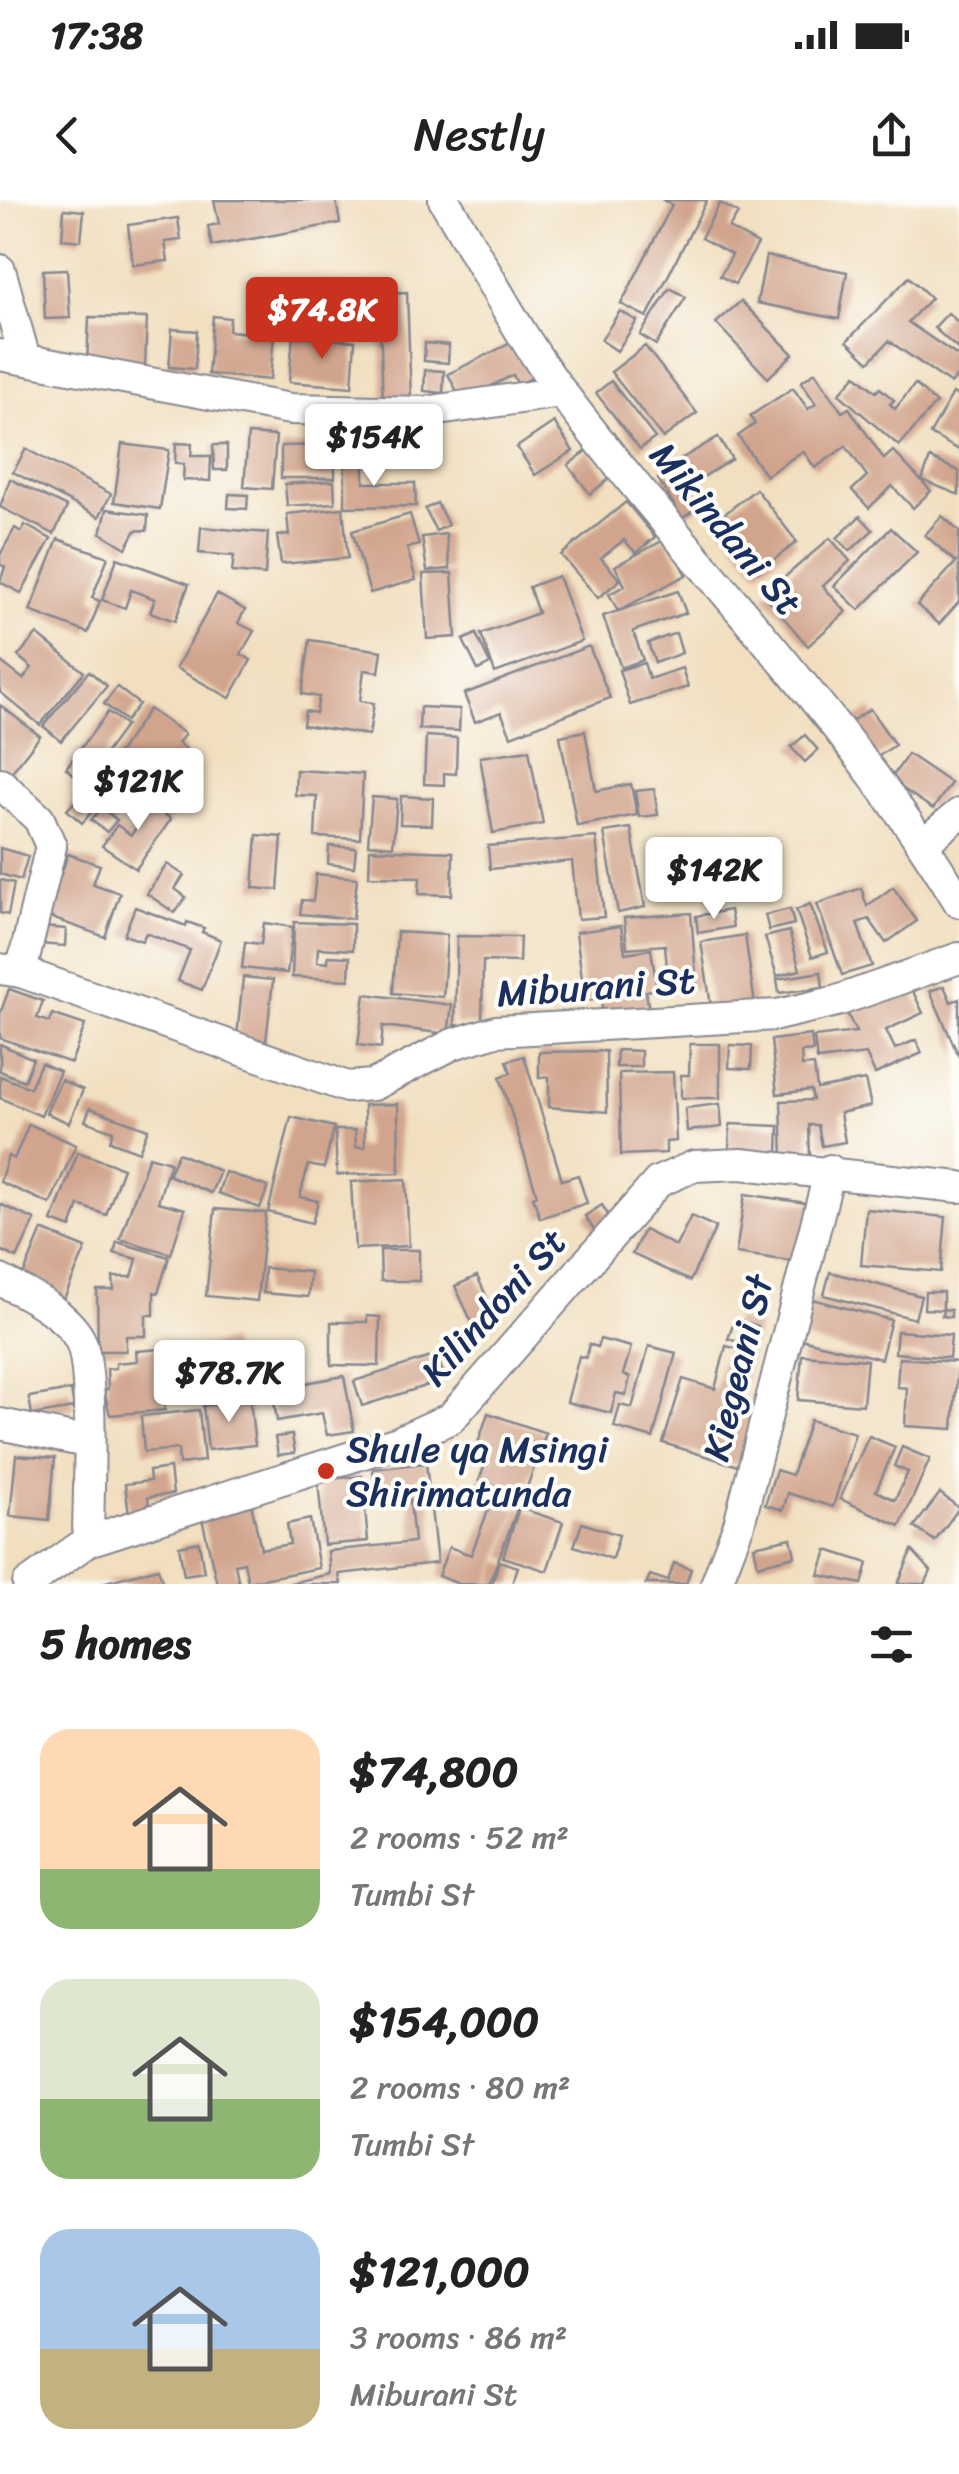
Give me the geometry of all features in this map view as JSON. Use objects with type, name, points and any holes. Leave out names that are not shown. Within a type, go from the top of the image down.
[{"type":"street","name":"Mikindani St","points":[[444,200],[561,392],[784,662],[924,843],[959,902]]},
{"type":"street","points":[[0,270],[12,357],[290,409],[425,412],[561,392]]},
{"type":"street","name":"Miburani St","points":[[0,783],[38,819],[51,846],[11,971],[347,1087],[373,1085],[453,1044],[496,1031],[777,1015],[837,1002],[959,958]]},
{"type":"street","points":[[924,843],[959,814]]},
{"type":"street","name":"Kilindoni St","points":[[28,1584],[88,1541],[398,1442],[451,1418],[658,1182],[694,1166],[830,1170],[959,1187]]},
{"type":"street","name":"Kiegeani St","points":[[716,1584],[740,1524],[830,1170]]},
{"type":"street","points":[[0,1280],[55,1313],[80,1340],[89,1378],[88,1541]]},
{"type":"street","points":[[0,1424],[87,1442]]},
{"type":"building","points":[[214,200],[336,200],[340,223],[212,246],[208,226],[219,224]]},
{"type":"building","points":[[662,200],[707,200],[647,317],[621,304],[672,205]]},
{"type":"building","points":[[720,203],[738,213],[729,228],[758,244],[735,284],[720,276],[732,255],[701,238]]},
{"type":"building","points":[[64,209],[84,211],[81,241],[62,239]]},
{"type":"building","points":[[178,218],[181,240],[165,242],[168,261],[133,265],[128,225]]},
{"type":"building","points":[[766,256],[847,272],[839,319],[757,303]]},
{"type":"building","points":[[67,269],[70,318],[45,319],[43,270]]},
{"type":"building","points":[[909,277],[931,298],[908,322],[959,357],[959,373],[951,384],[889,341],[869,362],[847,341]]},
{"type":"building","points":[[670,288],[686,297],[656,345],[640,335]]},
{"type":"building","points":[[407,292],[411,401],[383,403],[380,321],[349,323],[347,295]]},
{"type":"building","points":[[741,301],[793,354],[768,378],[716,323]]},
{"type":"building","points":[[620,311],[637,321],[617,351],[601,340]]},
{"type":"building","points":[[948,313],[959,323],[959,350],[934,328]]},
{"type":"building","points":[[213,316],[230,318],[229,331],[274,335],[270,380],[208,374]]},
{"type":"building","points":[[89,317],[147,318],[145,366],[87,365]]},
{"type":"building","points":[[172,329],[197,331],[195,369],[169,367]]},
{"type":"building","points":[[293,336],[355,341],[352,387],[289,382]]},
{"type":"building","points":[[517,340],[535,376],[518,385],[513,375],[462,401],[448,374]]},
{"type":"building","points":[[425,343],[449,345],[448,363],[424,361]]},
{"type":"building","points":[[645,346],[697,413],[663,438],[611,372]]},
{"type":"building","points":[[425,370],[444,371],[443,393],[424,391]]},
{"type":"building","points":[[815,372],[842,412],[849,408],[884,459],[893,451],[931,491],[913,508],[892,486],[869,508],[852,490],[867,476],[846,446],[815,468],[803,451],[766,476],[738,436],[755,424],[750,416],[793,388],[808,409],[816,404],[801,382]]},
{"type":"building","points":[[856,375],[876,392],[880,388],[894,400],[890,404],[895,409],[915,384],[936,403],[899,446],[839,394]]},
{"type":"building","points":[[611,381],[655,438],[640,449],[596,393]]},
{"type":"building","points":[[953,393],[959,397],[959,450],[930,434]]},
{"type":"building","points":[[554,422],[573,451],[535,475],[517,447]]},
{"type":"building","points":[[248,434],[276,436],[272,489],[244,487]]},
{"type":"building","points":[[718,437],[732,459],[695,482],[681,459]]},
{"type":"building","points":[[176,443],[192,444],[191,456],[211,456],[210,481],[183,480],[184,464],[175,463]]},
{"type":"building","points":[[122,444],[169,450],[160,509],[114,502]]},
{"type":"building","points":[[213,445],[227,445],[227,470],[214,470]]},
{"type":"building","points":[[335,445],[335,478],[281,478],[281,446]]},
{"type":"building","points":[[26,449],[111,494],[99,517],[13,472]]},
{"type":"building","points":[[588,450],[609,479],[590,494],[568,465]]},
{"type":"building","points":[[345,455],[364,455],[364,483],[415,483],[416,506],[345,507]]},
{"type":"building","points":[[930,458],[959,471],[959,495],[922,480]]},
{"type":"building","points":[[681,465],[705,504],[682,518],[658,479]]},
{"type":"building","points":[[10,479],[67,507],[54,534],[0,507]]},
{"type":"building","points":[[334,481],[335,503],[287,506],[285,484]]},
{"type":"building","points":[[756,489],[797,542],[758,572],[717,520]]},
{"type":"building","points":[[229,494],[248,495],[247,509],[228,508]]},
{"type":"building","points":[[626,502],[655,537],[636,553],[624,540],[601,558],[620,580],[598,598],[561,555]]},
{"type":"building","points":[[437,503],[448,525],[436,531],[425,509]]},
{"type":"building","points":[[343,508],[348,558],[281,564],[277,536],[289,535],[287,514]]},
{"type":"building","points":[[107,509],[148,515],[147,531],[136,530],[126,548],[101,533]]},
{"type":"building","points":[[410,514],[419,545],[407,548],[416,580],[370,593],[352,531]]},
{"type":"building","points":[[860,516],[873,530],[850,551],[837,538]]},
{"type":"building","points":[[942,516],[959,531],[959,602],[939,624],[917,605],[956,562],[925,535]]},
{"type":"building","points":[[25,525],[51,539],[21,593],[0,582],[5,567],[0,564],[0,555],[15,528],[21,532]]},
{"type":"building","points":[[201,527],[268,533],[265,575],[232,572],[234,556],[199,553]]},
{"type":"building","points":[[891,528],[917,552],[859,610],[834,586]]},
{"type":"building","points":[[446,534],[450,569],[427,571],[422,537]]},
{"type":"building","points":[[830,538],[850,561],[823,586],[846,612],[808,646],[764,595]]},
{"type":"building","points":[[58,539],[108,557],[92,598],[100,601],[88,633],[30,611]]},
{"type":"building","points":[[666,539],[686,575],[618,611],[609,594],[625,586],[615,566]]},
{"type":"building","points":[[117,558],[189,584],[175,621],[150,612],[155,599],[131,590],[125,608],[102,600]]},
{"type":"building","points":[[452,573],[456,637],[427,639],[423,574]]},
{"type":"building","points":[[558,576],[582,641],[495,673],[481,634],[538,613],[529,587]]},
{"type":"building","points":[[678,591],[686,613],[633,631],[643,660],[621,668],[603,616]]},
{"type":"building","points":[[217,594],[245,610],[238,623],[254,631],[241,654],[251,660],[230,698],[176,668]]},
{"type":"building","points":[[676,633],[682,653],[655,663],[648,643]]},
{"type":"building","points":[[37,634],[84,672],[40,725],[0,692],[0,661],[23,679],[32,668],[18,656]]},
{"type":"building","points":[[476,634],[490,664],[478,670],[463,640]]},
{"type":"building","points":[[310,640],[382,651],[379,672],[364,670],[360,701],[374,703],[369,735],[303,725],[305,711],[316,713],[319,697],[302,694]]},
{"type":"building","points":[[589,646],[610,698],[511,736],[501,712],[475,722],[464,694]]},
{"type":"building","points":[[644,663],[649,679],[682,668],[688,687],[630,705],[619,670]]},
{"type":"building","points":[[89,671],[107,686],[61,741],[43,726]]},
{"type":"building","points":[[117,687],[139,704],[126,721],[104,704]]},
{"type":"building","points":[[0,705],[40,736],[4,782],[0,777]]},
{"type":"building","points":[[420,707],[460,709],[459,731],[419,729]]},
{"type":"building","points":[[149,709],[185,734],[178,743],[186,749],[157,792],[113,761]]},
{"type":"building","points":[[870,709],[895,745],[874,759],[850,722]]},
{"type":"building","points":[[108,712],[126,725],[84,782],[66,768]]},
{"type":"building","points":[[585,731],[596,791],[631,784],[637,815],[577,826],[560,736]]},
{"type":"building","points":[[805,735],[818,750],[805,762],[791,747]]},
{"type":"building","points":[[426,736],[457,738],[456,774],[444,773],[444,785],[424,784]]},
{"type":"building","points":[[529,750],[543,824],[493,833],[480,757]]},
{"type":"building","points":[[908,754],[951,783],[933,809],[890,780]]},
{"type":"building","points":[[102,770],[129,793],[114,811],[86,789]]},
{"type":"building","points":[[296,770],[363,774],[360,839],[315,837],[317,796],[295,795]]},
{"type":"building","points":[[654,789],[658,815],[639,817],[635,791]]},
{"type":"building","points":[[82,794],[96,807],[82,823],[67,810]]},
{"type":"building","points":[[135,794],[171,819],[136,869],[102,846],[117,825],[131,835],[142,820],[125,808]]},
{"type":"building","points":[[401,796],[433,798],[432,825],[400,824]]},
{"type":"building","points":[[372,797],[397,799],[393,846],[368,844]]},
{"type":"building","points":[[102,808],[117,820],[107,832],[91,820]]},
{"type":"building","points":[[631,828],[645,907],[618,913],[604,832]]},
{"type":"building","points":[[257,835],[282,837],[278,890],[253,888]]},
{"type":"building","points":[[596,837],[604,917],[578,919],[572,861],[490,869],[488,846]]},
{"type":"building","points":[[329,846],[356,848],[354,867],[328,864]]},
{"type":"building","points":[[0,848],[28,856],[21,880],[0,874]]},
{"type":"building","points":[[370,849],[453,852],[452,895],[419,894],[420,877],[369,876]]},
{"type":"building","points":[[68,854],[100,865],[93,884],[120,893],[105,937],[46,916]]},
{"type":"building","points":[[167,864],[184,875],[175,889],[186,897],[175,913],[147,894]]},
{"type":"building","points":[[316,874],[357,878],[353,919],[300,914],[302,900],[313,901]]},
{"type":"building","points":[[0,880],[14,883],[8,915],[0,913]]},
{"type":"building","points":[[893,887],[917,921],[886,943],[869,919],[857,923],[872,966],[842,975],[817,904],[861,888],[867,906]]},
{"type":"building","points":[[810,904],[828,952],[812,957],[796,910]]},
{"type":"building","points":[[135,907],[186,926],[187,922],[204,928],[202,932],[221,940],[202,990],[178,981],[190,950],[146,933],[142,941],[124,935]]},
{"type":"building","points":[[790,909],[794,924],[769,930],[765,915]]},
{"type":"building","points":[[730,910],[733,927],[698,933],[696,916]]},
{"type":"building","points":[[691,913],[697,989],[669,991],[665,945],[627,948],[624,918]]},
{"type":"building","points":[[294,922],[353,924],[353,950],[318,948],[317,962],[328,963],[328,956],[350,957],[349,980],[292,977]]},
{"type":"building","points":[[264,923],[293,927],[287,973],[242,968],[245,942],[261,944]]},
{"type":"building","points":[[621,926],[625,953],[651,949],[657,989],[646,991],[649,1011],[603,1018],[601,999],[585,1001],[576,932]]},
{"type":"building","points":[[41,927],[66,929],[65,946],[39,944]]},
{"type":"building","points":[[789,931],[800,970],[777,976],[765,937]]},
{"type":"building","points":[[397,932],[447,935],[443,997],[393,993]]},
{"type":"building","points":[[745,935],[755,1005],[712,1012],[701,942]]},
{"type":"building","points":[[457,936],[520,937],[519,962],[483,961],[482,1025],[455,1025]]},
{"type":"building","points":[[821,972],[823,987],[779,993],[777,979]]},
{"type":"building","points":[[243,977],[273,980],[265,1050],[236,1047]]},
{"type":"building","points":[[910,985],[923,1013],[886,1030],[895,1049],[916,1040],[922,1053],[875,1074],[866,1054],[817,1060],[814,1037],[856,1032],[847,1013]]},
{"type":"building","points":[[944,986],[951,1002],[959,999],[959,1057],[930,991]]},
{"type":"building","points":[[9,989],[43,1001],[37,1018],[49,1022],[52,1014],[85,1025],[71,1063],[0,1038],[0,1014]]},
{"type":"building","points":[[365,994],[452,1005],[448,1034],[383,1026],[381,1048],[358,1045]]},
{"type":"building","points":[[811,1035],[813,1051],[801,1052],[802,1066],[814,1065],[817,1089],[865,1080],[871,1106],[840,1113],[845,1142],[822,1146],[818,1125],[809,1125],[810,1158],[783,1159],[781,1101],[813,1100],[811,1090],[777,1094],[771,1040]]},
{"type":"building","points":[[0,1044],[33,1059],[24,1081],[0,1071]]},
{"type":"building","points":[[690,1044],[720,1044],[720,1098],[681,1098],[681,1075],[689,1075]]},
{"type":"building","points":[[730,1045],[752,1046],[751,1069],[729,1068]]},
{"type":"building","points":[[617,1050],[641,1051],[641,1067],[616,1067]]},
{"type":"building","points":[[606,1051],[607,1112],[549,1107],[549,1077],[539,1078],[539,1052]]},
{"type":"building","points":[[524,1056],[562,1180],[578,1175],[587,1203],[540,1218],[533,1197],[537,1195],[500,1077],[511,1073],[507,1061]]},
{"type":"building","points":[[41,1063],[60,1071],[41,1116],[0,1098],[0,1076],[30,1088]]},
{"type":"building","points":[[673,1072],[676,1141],[666,1142],[666,1153],[621,1155],[619,1073]]},
{"type":"building","points":[[61,1080],[83,1090],[69,1123],[46,1113]]},
{"type":"building","points":[[398,1104],[399,1173],[337,1175],[335,1130],[355,1130],[356,1147],[365,1147],[364,1105]]},
{"type":"building","points":[[720,1104],[722,1127],[687,1131],[685,1108]]},
{"type":"building","points":[[90,1108],[148,1129],[139,1152],[110,1141],[113,1131],[85,1121]]},
{"type":"building","points":[[291,1117],[334,1127],[324,1168],[308,1165],[300,1197],[318,1201],[312,1223],[268,1212]]},
{"type":"building","points":[[29,1124],[76,1145],[50,1204],[0,1182],[8,1156],[14,1159]]},
{"type":"building","points":[[730,1124],[779,1126],[778,1154],[729,1151]]},
{"type":"building","points":[[78,1152],[123,1168],[106,1215],[79,1205],[71,1228],[52,1221]]},
{"type":"building","points":[[178,1153],[220,1171],[211,1193],[168,1175]]},
{"type":"building","points":[[149,1156],[170,1162],[158,1202],[185,1209],[171,1254],[120,1239]]},
{"type":"building","points":[[225,1172],[268,1187],[260,1208],[218,1193]]},
{"type":"building","points":[[406,1179],[409,1246],[355,1249],[351,1182]]},
{"type":"building","points":[[745,1194],[813,1204],[804,1263],[736,1253]]},
{"type":"building","points":[[0,1204],[35,1220],[17,1258],[0,1250]]},
{"type":"building","points":[[602,1205],[616,1228],[599,1238],[585,1216]]},
{"type":"building","points":[[215,1209],[266,1213],[257,1301],[206,1296]]},
{"type":"building","points":[[866,1209],[946,1217],[941,1272],[861,1265]]},
{"type":"building","points":[[691,1216],[716,1227],[690,1281],[632,1254],[644,1230],[676,1246]]},
{"type":"building","points":[[42,1230],[86,1248],[64,1299],[21,1281]]},
{"type":"building","points":[[117,1242],[169,1257],[158,1293],[154,1292],[154,1315],[146,1315],[146,1336],[126,1336],[126,1351],[98,1351],[97,1290],[114,1290],[113,1277],[132,1277],[137,1259],[114,1253]]},
{"type":"building","points":[[380,1250],[419,1250],[419,1281],[381,1281]]},
{"type":"building","points":[[264,1268],[310,1272],[308,1297],[263,1293]]},
{"type":"building","points":[[830,1272],[921,1296],[915,1319],[824,1295]]},
{"type":"building","points":[[477,1276],[498,1321],[476,1331],[455,1286]]},
{"type":"building","points":[[925,1292],[943,1292],[943,1309],[951,1310],[951,1317],[942,1316],[943,1310],[924,1309]]},
{"type":"building","points":[[812,1299],[891,1320],[881,1359],[801,1339]]},
{"type":"building","points":[[367,1316],[380,1317],[379,1366],[331,1365],[331,1322],[367,1322]]},
{"type":"building","points":[[735,1319],[758,1326],[753,1346],[728,1339]]},
{"type":"building","points":[[897,1331],[951,1335],[949,1358],[895,1353]]},
{"type":"building","points":[[600,1339],[631,1347],[623,1375],[630,1377],[626,1395],[616,1393],[611,1413],[567,1402],[579,1356],[586,1358],[589,1344],[597,1347]]},
{"type":"building","points":[[230,1341],[240,1390],[177,1403],[167,1354]]},
{"type":"building","points":[[649,1346],[676,1353],[653,1438],[614,1427],[620,1405],[632,1408]]},
{"type":"building","points":[[726,1346],[751,1352],[740,1395],[732,1393],[722,1424],[730,1426],[736,1406],[757,1413],[741,1467],[663,1443],[683,1379],[715,1389]]},
{"type":"building","points":[[160,1349],[165,1410],[110,1415],[104,1390],[108,1389],[107,1369],[116,1368],[116,1363],[137,1361],[136,1351]]},
{"type":"building","points":[[437,1355],[445,1380],[362,1406],[354,1381]]},
{"type":"building","points":[[802,1355],[867,1360],[863,1405],[798,1400]]},
{"type":"building","points":[[899,1358],[958,1362],[953,1429],[905,1426],[907,1388],[897,1387]]},
{"type":"building","points":[[344,1376],[354,1431],[327,1435],[322,1413],[277,1421],[272,1389]]},
{"type":"building","points":[[71,1390],[74,1408],[32,1415],[29,1397]]},
{"type":"building","points":[[250,1400],[255,1445],[208,1450],[203,1406]]},
{"type":"building","points":[[199,1410],[204,1461],[179,1464],[178,1449],[144,1452],[141,1416]]},
{"type":"building","points":[[488,1413],[546,1433],[524,1496],[479,1481],[491,1447],[478,1443]]},
{"type":"building","points":[[810,1420],[855,1433],[833,1507],[788,1493],[783,1510],[765,1505],[776,1470],[792,1475]]},
{"type":"building","points":[[292,1435],[295,1453],[278,1455],[275,1437]]},
{"type":"building","points":[[869,1436],[895,1447],[876,1491],[895,1500],[908,1472],[894,1466],[902,1447],[930,1459],[900,1526],[840,1499]]},
{"type":"building","points":[[16,1455],[55,1458],[49,1520],[10,1516]]},
{"type":"building","points":[[426,1463],[437,1563],[339,1574],[341,1584],[286,1584],[330,1574],[328,1551],[414,1542],[409,1491],[375,1494],[373,1469]]},
{"type":"building","points":[[170,1468],[173,1494],[148,1497],[150,1520],[130,1522],[125,1484],[150,1481],[149,1471]]},
{"type":"building","points":[[362,1476],[368,1541],[324,1545],[318,1480]]},
{"type":"building","points":[[940,1493],[959,1508],[935,1541],[914,1527]]},
{"type":"building","points":[[492,1500],[517,1510],[489,1584],[459,1584],[438,1576],[449,1547],[471,1555]]},
{"type":"building","points":[[251,1503],[261,1549],[290,1544],[287,1524],[310,1519],[319,1568],[248,1582],[244,1562],[235,1564],[239,1584],[217,1584],[201,1514]]},
{"type":"building","points":[[519,1508],[563,1522],[547,1571],[503,1557]]},
{"type":"building","points":[[582,1523],[619,1535],[612,1559],[574,1546]]},
{"type":"building","points":[[791,1538],[795,1556],[758,1565],[754,1546]]},
{"type":"building","points":[[199,1542],[204,1572],[184,1575],[179,1546]]},
{"type":"building","points":[[827,1550],[868,1563],[862,1584],[819,1575]]},
{"type":"building","points":[[912,1550],[931,1571],[925,1584],[898,1584]]},
{"type":"building","points":[[499,1561],[518,1567],[512,1584],[492,1584]]},
{"type":"building","points":[[674,1563],[691,1569],[686,1584],[646,1584],[650,1575],[668,1581]]},
{"type":"building","points":[[158,1568],[163,1584],[102,1584],[102,1583]]},
{"type":"place","name":"Shule ya Msingi Shirimatunda","points":[[326,1471]]}]
